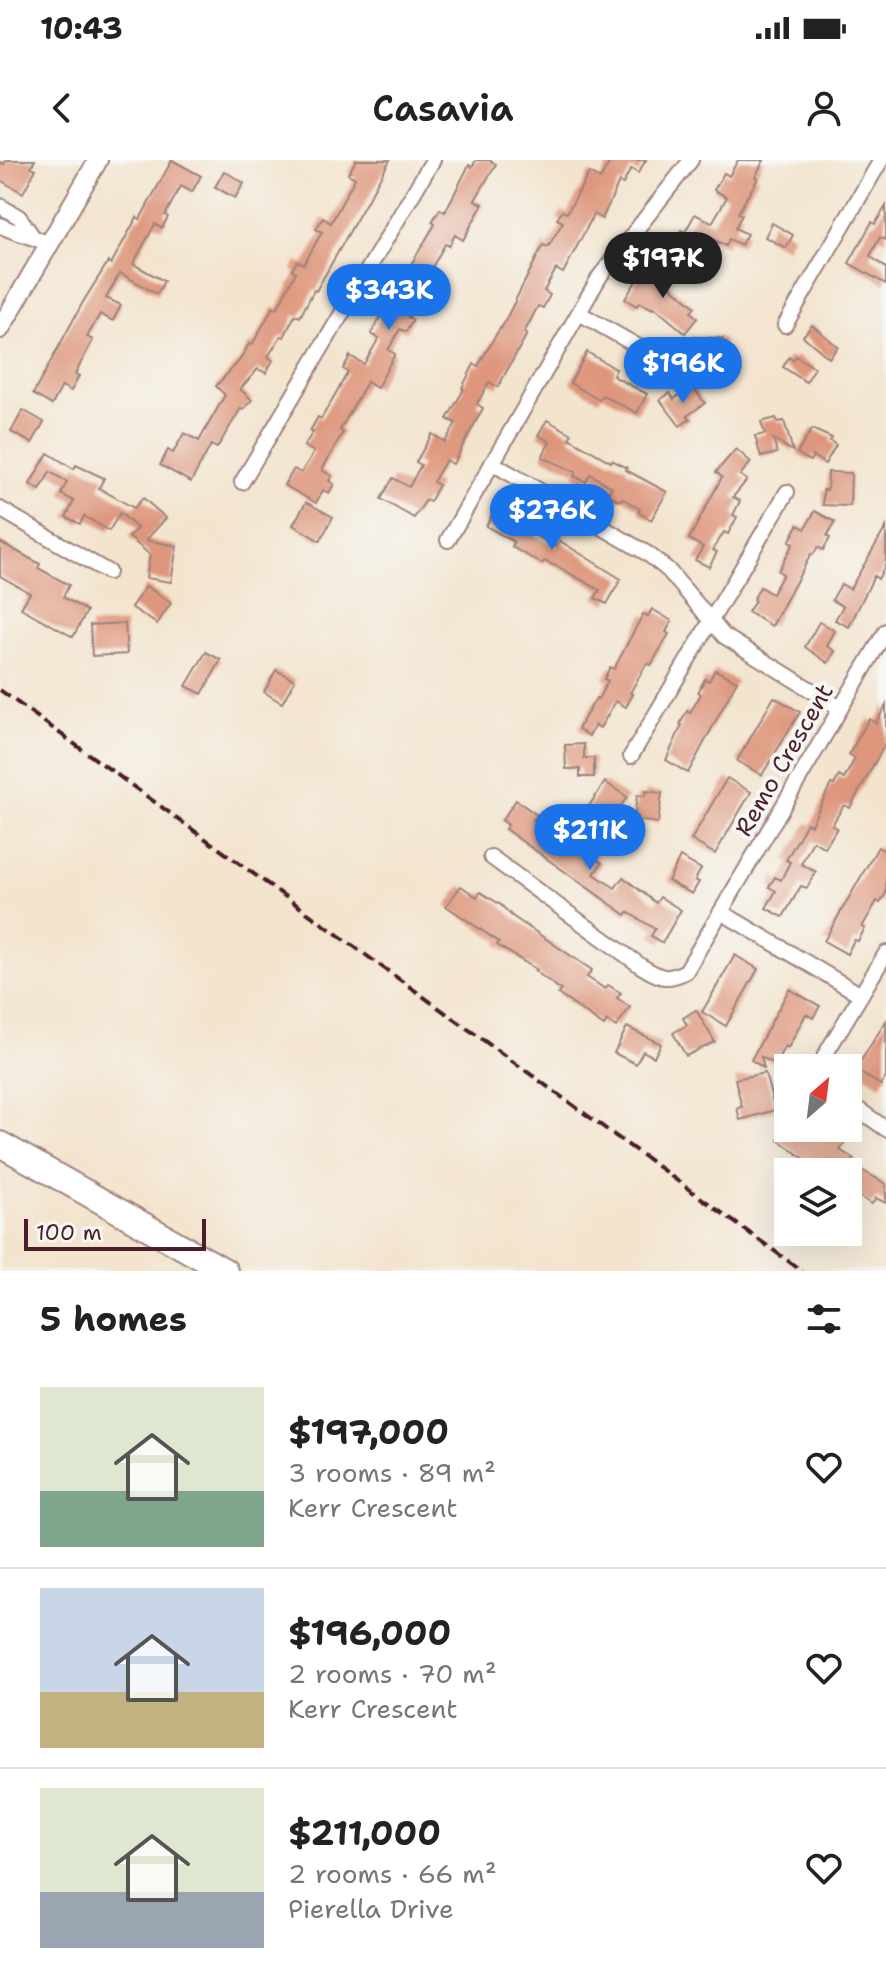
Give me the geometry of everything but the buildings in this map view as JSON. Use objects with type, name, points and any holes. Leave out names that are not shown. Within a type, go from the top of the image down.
[{"type":"main road","points":[[0,1144],[225,1271]]},
{"type":"street","points":[[0,329],[98,160]]},
{"type":"street","points":[[242,482],[433,160]]},
{"type":"street","points":[[448,540],[613,258],[691,160]]},
{"type":"street","points":[[785,325],[881,160]]},
{"type":"street","points":[[0,206],[19,217],[31,234]]},
{"type":"street","points":[[0,225],[10,231],[31,234],[49,244]]},
{"type":"street","points":[[579,313],[653,355]]},
{"type":"street","points":[[492,463],[648,554],[668,570],[724,636],[840,708]]},
{"type":"street","points":[[631,756],[787,492]]},
{"type":"street","points":[[0,509],[108,572]]},
{"type":"street","name":"Remo Crescent","points":[[491,857],[658,976],[674,978],[686,971],[886,631]]},
{"type":"street","points":[[721,912],[861,995]]},
{"type":"street","points":[[826,1054],[886,953]]},
{"type":"street","points":[[862,1112],[886,1129]]},
{"type":"railway","points":[[0,690],[802,1271]]}]
